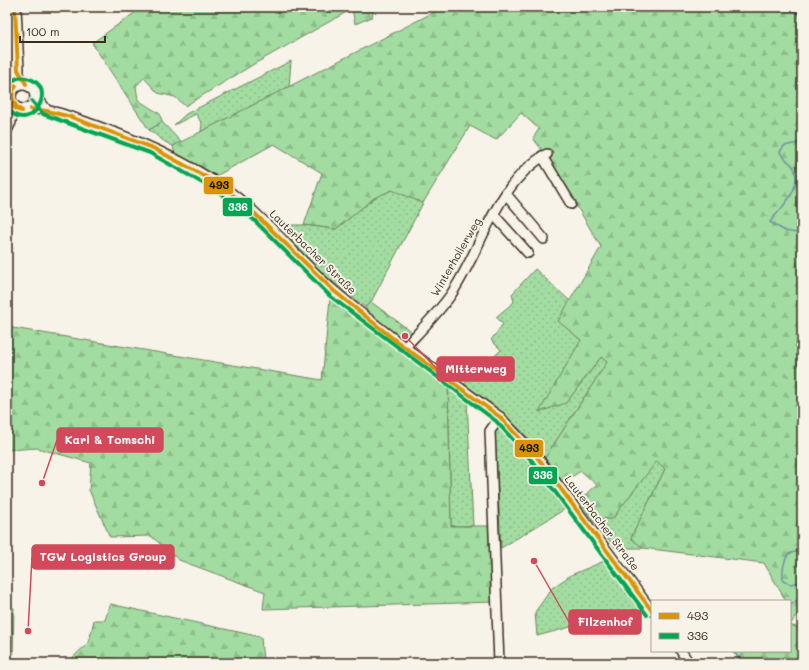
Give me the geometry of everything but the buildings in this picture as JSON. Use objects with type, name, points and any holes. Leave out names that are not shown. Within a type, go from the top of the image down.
[{"type":"main road","points":[[15,7],[18,70],[21,85]]},
{"type":"main road","points":[[9,125],[22,108],[36,104],[37,97],[35,90],[21,85]]},
{"type":"main road","points":[[21,85],[10,95],[22,108]]},
{"type":"street","points":[[37,97],[46,109]]},
{"type":"street","name":"Lauterbacher Straße","points":[[22,108],[46,109],[121,135],[153,148],[223,188],[258,216],[334,291],[405,347],[500,417],[537,457],[651,610]]},
{"type":"street","name":"Winterhollerweg","points":[[405,347],[450,296],[506,194],[523,172],[544,155],[571,204]]},
{"type":"street","points":[[506,194],[544,239]]},
{"type":"street","name":"Winterhollerweg","points":[[494,215],[528,253]]},
{"type":"street","points":[[499,663],[490,430],[500,417]]},
{"type":"street","points":[[682,652],[689,663]]},
{"type":"green space","points":[[138,7],[374,7],[372,17],[355,24],[352,9],[254,64],[185,106],[175,97],[158,93],[144,78],[136,86],[138,100],[160,114],[162,122],[149,130],[92,43],[140,9]]},
{"type":"green space","points":[[444,7],[802,7],[802,607],[791,624],[791,600],[785,600],[764,563],[643,548],[631,538],[665,469],[657,461],[612,519],[591,518],[578,501],[597,485],[581,471],[563,482],[545,458],[607,362],[601,357],[566,403],[539,412],[581,340],[558,321],[601,247],[550,161],[533,138],[539,129],[521,113],[496,140],[470,126],[423,203],[392,190],[374,198],[336,229],[304,225],[322,173],[274,144],[216,176],[175,154],[173,146]]},
{"type":"green space","points":[[291,61],[289,87],[201,132],[202,124],[196,114],[174,125],[186,114]]},
{"type":"green space","points":[[162,122],[181,142],[173,146],[163,141],[149,130]]},
{"type":"green space","points":[[392,189],[423,203],[371,302],[365,307],[307,259],[288,236],[282,225],[304,225],[336,229],[374,198]]},
{"type":"green space","points":[[535,269],[570,301],[559,321],[581,340],[566,403],[601,357],[607,362],[545,458],[521,430],[464,384],[501,350],[491,340],[503,324],[496,317],[514,302],[512,294]]},
{"type":"green space","points":[[330,299],[448,385],[451,526],[491,526],[493,602],[263,609],[265,592],[179,560],[151,536],[110,537],[89,490],[91,463],[37,448],[7,450],[7,327],[322,380]]},
{"type":"green space","points":[[371,302],[412,332],[410,335],[404,331],[400,337],[370,314],[365,307]]},
{"type":"green space","points":[[448,385],[467,400],[473,526],[451,526]]},
{"type":"green space","points":[[500,424],[506,428],[525,448],[570,506],[501,548],[495,432],[493,431]]},
{"type":"green space","points":[[656,460],[665,469],[631,538],[643,548],[616,548],[591,518],[612,519]]},
{"type":"green space","points":[[609,559],[645,607],[537,636],[535,612],[552,588],[571,575]]},
{"type":"green space","points":[[110,604],[261,637],[263,663],[141,663],[112,658],[77,660],[75,663],[70,663],[70,660],[89,642],[94,620],[105,620]]},
{"type":"green space","points":[[7,606],[14,608],[13,654],[7,654]]},
{"type":"green space","points":[[791,625],[802,629],[802,663],[745,663],[733,652],[791,652]]},
{"type":"green space","points":[[112,658],[141,663],[75,663],[77,660]]},
{"type":"waterway","points":[[783,7],[791,9],[799,15],[802,42]]},
{"type":"waterway","points":[[802,142],[784,146],[780,152],[794,168],[796,183],[790,197],[770,222],[785,231],[802,234]]},
{"type":"waterway","points":[[802,550],[788,554],[784,564],[783,574],[783,581],[790,584],[802,582]]},
{"type":"waterway","points":[[791,605],[802,596]]},
{"type":"waterway","points":[[735,652],[738,659],[746,663]]},
{"type":"transit line","name":"493","points":[[15,7],[18,70],[26,84]]},
{"type":"transit line","name":"336","points":[[7,86],[16,79],[26,78],[36,82],[41,89],[42,98],[39,106],[33,113],[25,117],[16,116],[7,108]]},
{"type":"transit line","name":"493","points":[[16,86],[12,96],[14,103],[22,111]]},
{"type":"transit line","name":"493","points":[[16,86],[10,92],[10,99],[14,107],[22,111]]},
{"type":"transit line","name":"336","points":[[32,101],[43,114],[150,153],[220,193],[254,220],[330,296],[496,421],[532,461],[647,615]]},
{"type":"transit line","name":"493","points":[[31,109],[71,117],[153,148],[210,179],[244,203],[334,291],[395,340],[500,417],[537,457],[651,610]]},
{"type":"place","name":"Mitterweg","points":[[405,336]]},
{"type":"place","name":"Karl & Tomschi","points":[[42,483]]},
{"type":"place","name":"Filzenhof","points":[[534,561]]},
{"type":"place","name":"TGW Logistics Group","points":[[28,631]]}]
